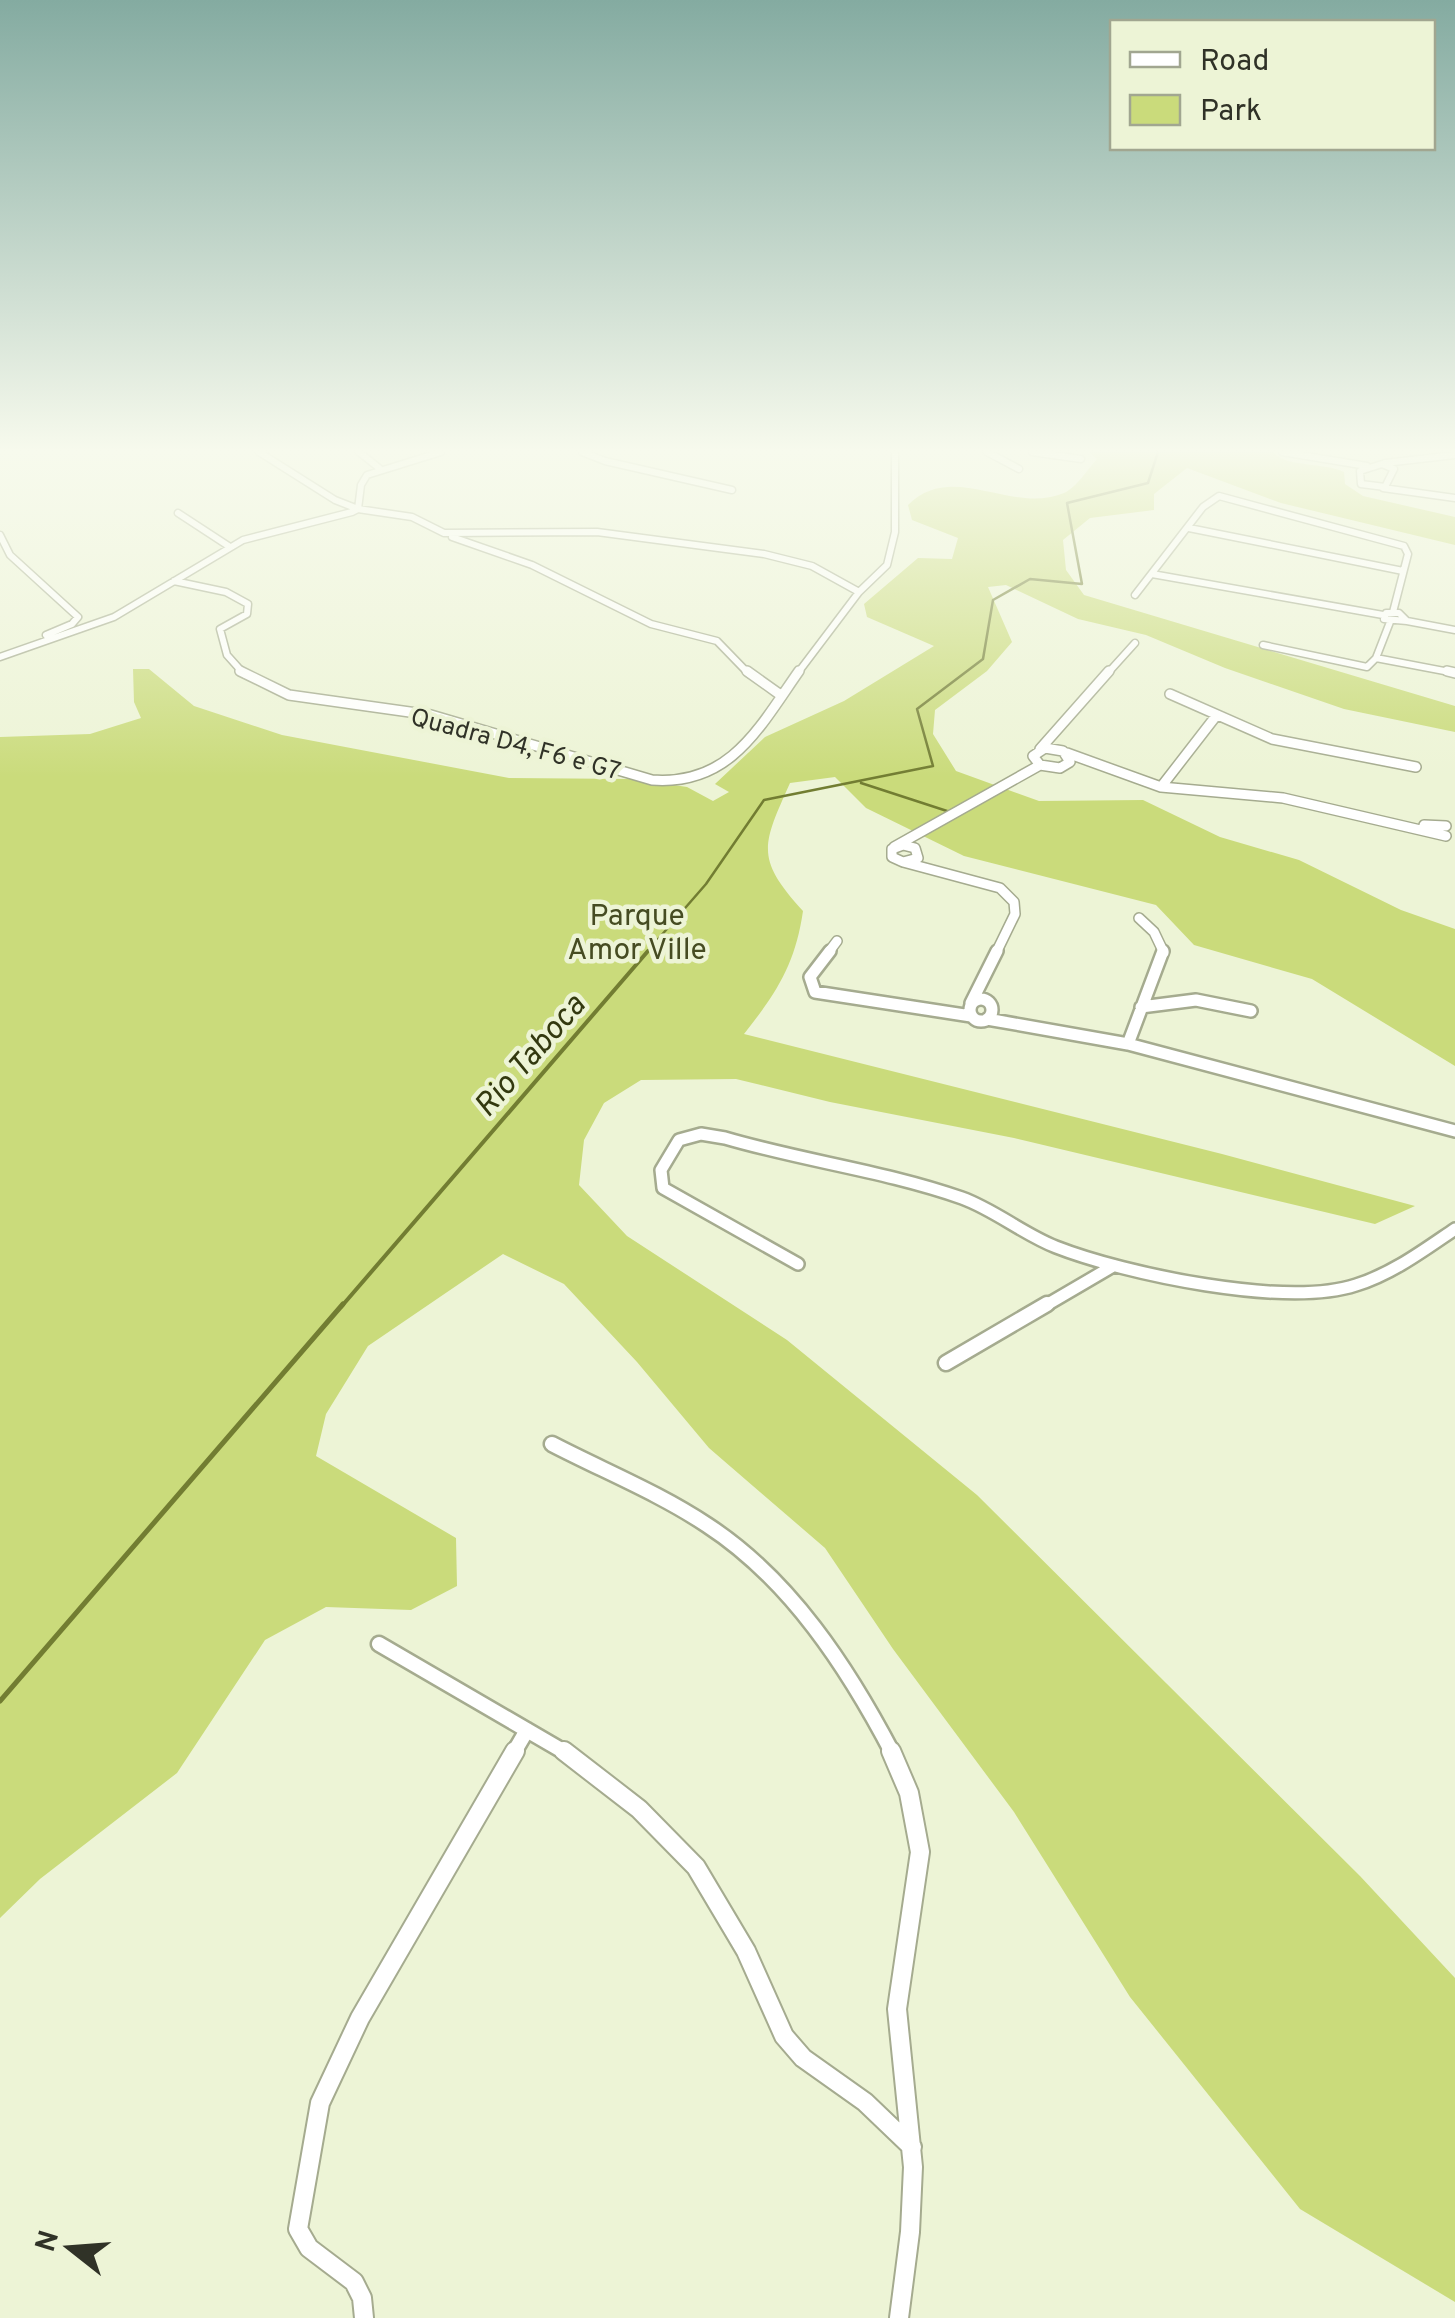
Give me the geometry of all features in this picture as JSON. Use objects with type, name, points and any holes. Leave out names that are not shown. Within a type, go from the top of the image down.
[{"type":"street","points":[[3,656],[72,624],[78,616],[16,560]]},
{"type":"street","points":[[3,656],[96,625],[208,560]]},
{"type":"street","points":[[519,560],[651,624],[717,641],[753,678],[782,696],[859,592],[889,560]]},
{"type":"street","points":[[794,560],[859,592]]},
{"type":"street","points":[[1135,595],[1163,560]]},
{"type":"street","points":[[1349,560],[1403,571]]},
{"type":"street","points":[[1263,645],[1355,667],[1372,665],[1406,560]]},
{"type":"street","points":[[1152,574],[1455,630]]},
{"type":"street","name":"Quadra D4, F6 e G7","points":[[174,581],[226,592],[251,607],[247,614],[220,629],[221,640],[241,673],[284,695],[430,715],[666,782],[694,779],[743,750],[782,696]]},
{"type":"street","points":[[1069,758],[1056,768],[1040,765],[1032,756],[1135,643]]},
{"type":"street","points":[[1376,658],[1455,673]]},
{"type":"street","points":[[1170,694],[1272,739],[1416,767]]},
{"type":"street","points":[[1160,787],[1216,716]]},
{"type":"street","points":[[1046,739],[1069,758],[1093,762],[1160,787],[1283,798],[1451,832]]},
{"type":"street","points":[[1040,749],[1057,748]]},
{"type":"street","points":[[970,1009],[974,992],[1015,914],[1014,902],[1000,888],[903,862],[890,854],[903,838],[1040,765]]},
{"type":"street","points":[[903,862],[919,853],[929,827]]},
{"type":"street","points":[[894,847],[907,846],[946,875]]},
{"type":"street","points":[[1128,1044],[1164,953],[1154,932],[1139,918]]},
{"type":"street","points":[[836,940],[810,977],[815,992],[948,1015],[970,1009],[991,1011],[1028,1028],[1128,1044],[1455,1131]]},
{"type":"street","points":[[983,980],[991,1011]]},
{"type":"street","points":[[1141,1007],[1196,1000],[1251,1011]]},
{"type":"street","points":[[970,1009],[991,1011]]},
{"type":"street","points":[[798,1264],[674,1198],[663,1188],[660,1170],[679,1140],[701,1134],[724,1138],[941,1192],[989,1210],[1038,1240],[1112,1266],[1241,1292],[1316,1296],[1356,1286],[1396,1268],[1455,1229]]},
{"type":"street","points":[[946,1363],[1112,1266]]},
{"type":"street","points":[[552,1444],[698,1520],[766,1572],[815,1630],[859,1694],[896,1760],[918,1832],[916,1885],[900,1974],[898,2010],[912,2146],[909,2248],[899,2318]]},
{"type":"street","points":[[378,1644],[602,1778],[696,1867],[746,1951],[784,2036],[803,2058],[866,2102],[912,2146]]},
{"type":"street","points":[[364,2318],[362,2298],[354,2282],[304,2244],[298,2229],[320,2103],[360,2018],[527,1730]]},
{"type":"green space","name":"Parque Amor Ville","points":[[915,560],[1065,560],[1066,570],[1084,595],[1455,706],[1455,732],[1344,709],[1225,668],[1146,635],[1078,619],[1006,585],[988,587],[1012,642],[987,671],[935,710],[933,734],[956,771],[1039,801],[1143,800],[1220,837],[1299,860],[1401,910],[1455,929],[1455,1066],[1312,979],[1194,945],[1156,905],[964,856],[866,808],[835,777],[790,783],[773,822],[770,864],[803,911],[783,977],[744,1034],[1415,1206],[1375,1224],[1014,1138],[736,1079],[641,1080],[604,1103],[584,1140],[579,1185],[627,1236],[787,1340],[977,1495],[1360,1876],[1455,1978],[1455,2302],[1300,2209],[1130,1997],[1014,1812],[893,1649],[825,1548],[709,1448],[637,1362],[564,1284],[503,1254],[368,1346],[326,1414],[316,1456],[456,1538],[457,1586],[411,1610],[326,1607],[265,1640],[177,1773],[40,1879],[0,1918],[0,737],[90,734],[141,718],[134,702],[133,669],[149,669],[194,706],[282,735],[509,778],[634,779],[687,787],[713,801],[729,792],[715,784],[765,737],[844,701],[934,646],[867,617],[864,604]]},
{"type":"waterway","name":"Rio Taboca","points":[[646,953],[706,884],[764,800],[933,766],[917,709],[983,659],[993,600],[1030,579],[1082,584],[1078,560]]},
{"type":"waterway","points":[[861,783],[947,811]]},
{"type":"waterway","name":"Rio Taboca","points":[[341,1307],[648,951]]},
{"type":"waterway","name":"Rio Taboca","points":[[0,1701],[343,1304]]}]
